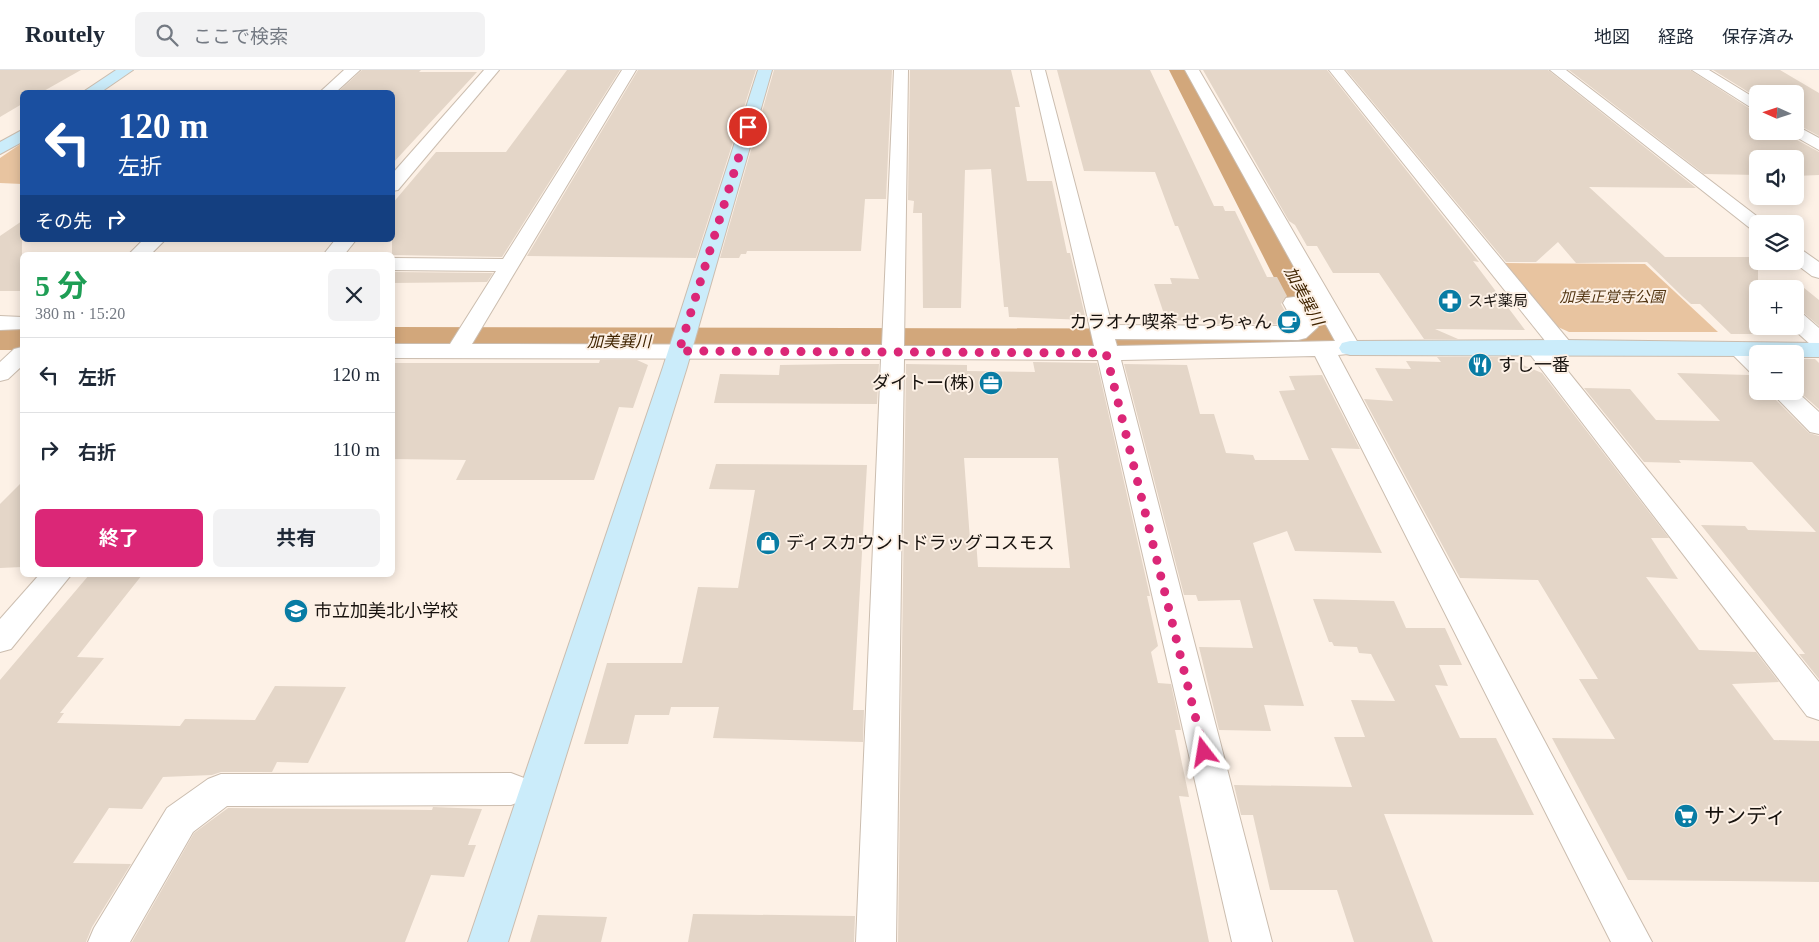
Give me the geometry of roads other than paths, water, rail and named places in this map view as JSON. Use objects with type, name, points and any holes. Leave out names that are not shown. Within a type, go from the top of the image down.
[{"type":"street","points":[[94,90],[126,70]]},
{"type":"street","points":[[329,90],[353,70]]},
{"type":"street","points":[[395,183],[492,70]]},
{"type":"street","points":[[463,342],[629,70]]},
{"type":"street","points":[[488,942],[682,344],[765,70]]},
{"type":"street","points":[[876,942],[901,70]]},
{"type":"street","points":[[1038,70],[1103,342],[1252,942]]},
{"type":"street","points":[[1192,70],[1336,349],[1632,942]]},
{"type":"street","points":[[1336,70],[1549,347],[1819,706]]},
{"type":"street","points":[[1557,70],[1749,218]]},
{"type":"street","points":[[1699,70],[1749,101]]},
{"type":"street","points":[[0,149],[20,136]]},
{"type":"street","points":[[1804,136],[1819,145]]},
{"type":"street","points":[[142,252],[154,242]]},
{"type":"street","points":[[335,252],[344,242]]},
{"type":"street","points":[[1804,261],[1819,272]]},
{"type":"street","points":[[395,264],[509,265]]},
{"type":"street","points":[[1287,342],[1307,327],[1294,302]]},
{"type":"street","points":[[0,323],[20,322]]},
{"type":"street","points":[[1804,327],[1819,340]]},
{"type":"street","points":[[395,351],[463,342],[682,344],[1287,342],[1336,349],[1549,347],[1819,350]]},
{"type":"street","points":[[0,350],[20,350]]},
{"type":"street","points":[[1739,350],[1749,359]]},
{"type":"street","points":[[0,374],[20,356]]},
{"type":"street","points":[[1792,400],[1819,426]]},
{"type":"street","points":[[0,640],[54,577]]},
{"type":"street","points":[[108,942],[180,820],[221,790],[511,789]]},
{"type":"waterway","name":"加美巽川","points":[[395,340],[753,339],[1312,342],[1324,332],[1183,70]]},
{"type":"waterway","name":"加美巽川","points":[[0,337],[20,337]]},
{"type":"place","name":"スギ薬局","points":[[1450,301]]},
{"type":"place","name":"カラオケ喫茶 せっちゃん","points":[[1289,322]]},
{"type":"place","name":"すし一番","points":[[1480,365]]},
{"type":"place","name":"ダイトー(株)","points":[[991,383]]},
{"type":"place","name":"ディスカウントドラッグコスモス","points":[[768,543]]},
{"type":"place","name":"市立加美北小学校","points":[[296,611]]},
{"type":"place","name":"サンディ","points":[[1686,816]]},
{"type":"park label","name":"加美正覚寺公園","points":[[1612,297]]}]
